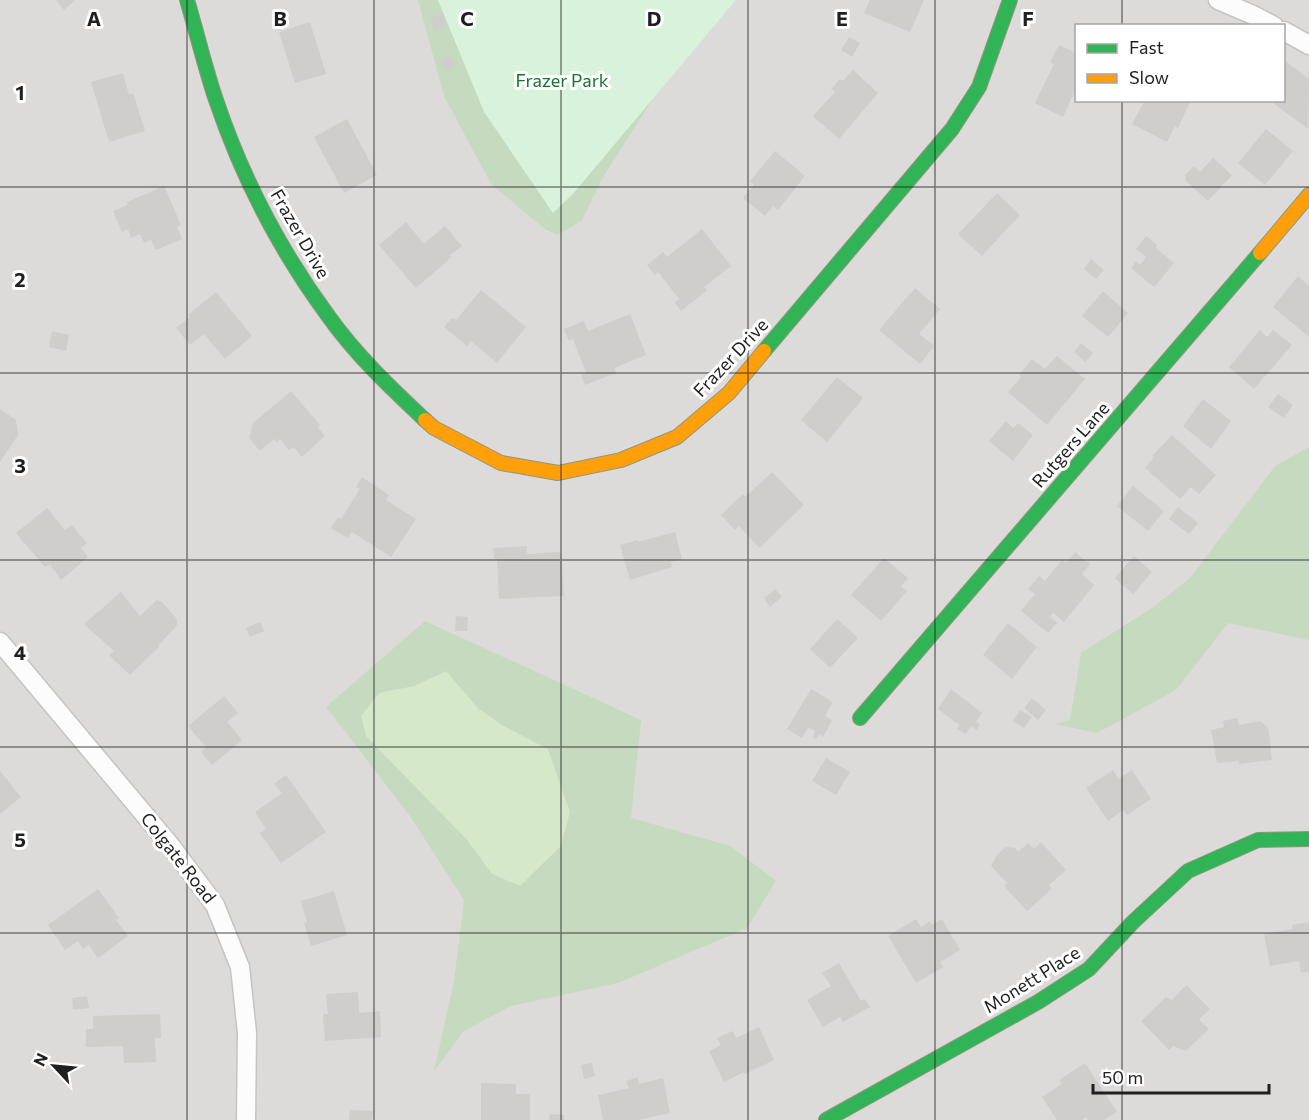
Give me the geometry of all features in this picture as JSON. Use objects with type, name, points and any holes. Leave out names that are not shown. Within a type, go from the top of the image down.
[{"type":"street","name":"Frazer Drive","points":[[188,0],[216,100],[243,169],[283,246],[329,318],[378,375],[434,428],[501,463],[558,473],[621,460],[676,437],[729,393],[952,129],[979,87],[1010,0]]},
{"type":"street","points":[[1218,0],[1270,24]]},
{"type":"street","points":[[1285,32],[1309,45]]},
{"type":"street","name":"Rutgers Lane","points":[[860,718],[1309,195]]},
{"type":"street","name":"Colgate Road","points":[[0,642],[170,845],[215,905],[240,967],[247,1034],[246,1120]]},
{"type":"street","name":"Monett Place","points":[[826,1120],[1038,1002],[1089,969],[1133,922],[1188,871],[1258,840],[1309,839]]},
{"type":"shaded area","points":[[0,0],[1309,0],[1309,1120],[0,1120]]},
{"type":"green space","name":"Frazer Park","points":[[418,0],[716,0],[603,177],[582,220],[558,235],[545,229],[491,184],[444,96]]},
{"type":"green space","name":"Frazer Park","points":[[438,0],[736,0],[572,195],[553,213],[484,112]]},
{"type":"green space","points":[[1309,447],[1309,640],[1228,623],[1176,690],[1097,733],[1055,724],[1070,720],[1081,653],[1152,608],[1190,578],[1275,466]]},
{"type":"green space","points":[[425,621],[641,720],[631,818],[730,846],[776,881],[747,928],[618,983],[511,1006],[464,1031],[434,1071],[454,982],[464,900],[410,816],[326,707]],"holes":[[[446,671],[478,708],[502,725],[548,749],[570,812],[561,846],[520,886],[492,874],[467,840],[366,736],[361,716],[379,693],[414,686]]]},
{"type":"green space","points":[[446,671],[478,708],[502,725],[548,749],[570,812],[561,846],[520,886],[492,874],[467,840],[366,736],[361,716],[379,693],[414,686]]},
{"type":"building","points":[[56,0],[75,0],[64,10]]},
{"type":"building","points":[[870,0],[924,0],[910,32],[864,13]]},
{"type":"building","points":[[442,13],[447,26],[435,32],[429,19]]},
{"type":"building","points":[[310,22],[326,74],[295,83],[279,32]]},
{"type":"building","points":[[849,37],[860,43],[852,57],[841,50]]},
{"type":"building","points":[[1059,45],[1075,53],[1075,90],[1063,117],[1035,103],[1054,64],[1050,62]]},
{"type":"building","points":[[449,55],[456,65],[447,73],[439,62]]},
{"type":"building","points":[[1285,61],[1309,79],[1308,129],[1272,102],[1285,102]]},
{"type":"building","points":[[853,70],[878,93],[839,139],[813,116],[835,92],[831,89]]},
{"type":"building","points":[[123,73],[129,95],[133,93],[145,131],[109,142],[91,82]]},
{"type":"building","points":[[1144,102],[1190,102],[1178,128],[1175,126],[1167,142],[1132,124]]},
{"type":"building","points":[[347,119],[377,175],[344,193],[314,137]]},
{"type":"building","points":[[1266,129],[1293,151],[1265,185],[1238,163]]},
{"type":"building","points":[[775,151],[805,176],[778,210],[773,206],[765,216],[743,198],[754,185],[750,181]]},
{"type":"building","points":[[1213,158],[1232,175],[1208,201],[1185,180],[1186,176],[1184,176],[1194,166],[1200,172]]},
{"type":"building","points":[[164,186],[181,225],[177,227],[182,239],[156,250],[151,240],[144,243],[140,234],[131,238],[128,229],[122,232],[113,211],[128,205],[127,202]]},
{"type":"building","points":[[997,193],[1020,215],[982,256],[958,234]]},
{"type":"building","points":[[406,222],[424,244],[445,226],[462,246],[416,288],[379,245]]},
{"type":"building","points":[[702,229],[731,266],[704,287],[707,290],[681,311],[675,303],[679,299],[658,272],[655,275],[647,265],[663,252],[667,257]]},
{"type":"building","points":[[1146,236],[1174,263],[1154,287],[1131,268],[1136,261],[1140,265],[1146,257],[1136,249]]},
{"type":"building","points":[[1091,259],[1104,270],[1096,279],[1084,269]]},
{"type":"building","points":[[1298,276],[1309,286],[1309,337],[1273,307]]},
{"type":"building","points":[[915,288],[940,309],[919,334],[934,346],[920,364],[879,330]]},
{"type":"building","points":[[481,290],[526,327],[497,363],[471,341],[467,346],[444,327],[452,318],[456,320]]},
{"type":"building","points":[[1103,291],[1128,313],[1108,337],[1082,316]]},
{"type":"building","points":[[216,292],[252,336],[225,359],[204,334],[190,345],[176,328]]},
{"type":"building","points":[[630,314],[646,355],[614,368],[616,373],[585,385],[581,375],[586,373],[573,339],[569,341],[564,329],[584,321],[588,331]]},
{"type":"building","points":[[1260,330],[1267,337],[1273,330],[1292,345],[1254,389],[1229,367]]},
{"type":"building","points":[[52,331],[69,335],[66,351],[49,347]]},
{"type":"building","points":[[1081,343],[1093,353],[1085,362],[1074,352]]},
{"type":"building","points":[[1057,356],[1085,379],[1047,425],[1008,392],[1032,359],[1045,369]]},
{"type":"building","points":[[837,377],[863,398],[827,442],[801,420]]},
{"type":"building","points":[[291,391],[320,425],[318,427],[325,436],[302,457],[294,447],[289,450],[280,439],[277,442],[274,439],[260,451],[249,438],[253,423]]},
{"type":"building","points":[[1278,394],[1293,405],[1284,418],[1268,407]]},
{"type":"building","points":[[1203,399],[1231,421],[1211,449],[1183,426]]},
{"type":"building","points":[[0,409],[16,420],[18,435],[0,462]]},
{"type":"building","points":[[1006,421],[1013,428],[1018,423],[1033,435],[1013,461],[989,441]]},
{"type":"building","points":[[1172,435],[1216,475],[1199,494],[1191,487],[1180,499],[1145,468],[1154,457],[1152,456]]},
{"type":"building","points":[[772,472],[804,505],[759,548],[739,526],[735,530],[721,515],[743,494],[745,497]]},
{"type":"building","points":[[362,477],[389,495],[386,500],[416,519],[391,557],[352,532],[348,538],[331,528],[338,517],[341,519],[360,489],[356,487]]},
{"type":"building","points":[[1133,486],[1164,511],[1148,531],[1117,506]]},
{"type":"building","points":[[1178,507],[1198,523],[1189,534],[1169,519]]},
{"type":"building","points":[[47,508],[65,530],[72,525],[87,543],[81,548],[88,557],[61,580],[50,564],[45,567],[16,533]]},
{"type":"building","points":[[675,532],[682,559],[671,562],[672,567],[630,580],[620,545]]},
{"type":"building","points":[[527,546],[527,554],[561,552],[564,596],[499,599],[497,559],[494,559],[493,548]]},
{"type":"building","points":[[1075,552],[1090,564],[1082,574],[1094,585],[1064,622],[1053,613],[1050,617],[1057,623],[1048,633],[1021,611],[1035,594],[1028,589],[1039,576],[1045,581],[1062,560],[1066,563]]},
{"type":"building","points":[[1134,556],[1152,572],[1133,594],[1115,578]]},
{"type":"building","points":[[884,558],[908,578],[901,586],[907,591],[881,621],[851,595]]},
{"type":"building","points":[[775,589],[782,597],[770,607],[764,598]]},
{"type":"building","points":[[121,592],[140,616],[157,600],[162,602],[177,619],[177,625],[158,646],[160,646],[130,675],[109,655],[114,651],[84,624]]},
{"type":"building","points":[[456,616],[468,617],[467,631],[455,631]]},
{"type":"building","points":[[837,619],[858,638],[830,668],[810,649]]},
{"type":"building","points":[[260,622],[264,631],[250,637],[246,628]]},
{"type":"building","points":[[1008,623],[1037,647],[1012,679],[983,655]]},
{"type":"building","points":[[811,689],[833,702],[825,716],[832,720],[823,737],[819,734],[816,739],[813,737],[815,731],[808,727],[802,738],[787,729]]},
{"type":"building","points":[[951,689],[982,713],[976,722],[980,724],[977,730],[971,726],[966,734],[957,729],[959,725],[938,709]]},
{"type":"building","points":[[224,696],[238,713],[227,722],[242,740],[212,765],[201,752],[206,747],[188,726]]},
{"type":"building","points":[[1032,698],[1046,710],[1038,720],[1024,708]]},
{"type":"building","points":[[1020,710],[1032,717],[1024,728],[1013,721]]},
{"type":"building","points":[[1237,718],[1239,725],[1260,721],[1268,727],[1272,760],[1239,764],[1239,761],[1217,763],[1211,730],[1224,727],[1223,721]]},
{"type":"building","points":[[826,758],[850,772],[836,795],[812,781]]},
{"type":"building","points":[[1113,770],[1118,779],[1132,770],[1151,799],[1127,815],[1123,810],[1108,821],[1086,788]]},
{"type":"building","points":[[0,771],[21,797],[0,814]]},
{"type":"building","points":[[286,775],[326,832],[281,863],[260,833],[266,829],[255,812],[282,793],[274,784]]},
{"type":"building","points":[[1041,842],[1066,870],[1049,885],[1052,889],[1027,911],[1004,886],[1007,883],[991,866],[997,855],[1006,847],[1015,848],[1018,852],[1028,843],[1034,849]]},
{"type":"building","points":[[98,889],[119,918],[116,920],[128,936],[98,958],[89,945],[83,949],[78,941],[65,950],[48,925]]},
{"type":"building","points":[[334,891],[347,935],[311,946],[304,923],[307,922],[301,901]]},
{"type":"building","points":[[916,919],[921,927],[930,921],[932,925],[942,919],[960,950],[940,962],[943,967],[916,983],[888,936]]},
{"type":"building","points":[[1309,922],[1309,971],[1301,973],[1299,961],[1270,966],[1264,934],[1293,929],[1292,925]]},
{"type":"building","points":[[839,963],[861,1001],[865,999],[870,1007],[843,1022],[840,1017],[823,1027],[807,1000],[831,986],[822,973]]},
{"type":"building","points":[[1186,985],[1210,1009],[1199,1019],[1209,1029],[1186,1051],[1173,1046],[1169,1050],[1141,1021],[1166,997],[1172,1000]]},
{"type":"building","points":[[358,992],[359,1013],[380,1011],[381,1037],[325,1041],[323,1014],[328,1014],[326,994]]},
{"type":"building","points":[[87,996],[89,1008],[73,1010],[72,998]]},
{"type":"building","points":[[160,1014],[161,1038],[155,1038],[156,1062],[124,1063],[123,1046],[86,1047],[86,1029],[93,1029],[93,1016]]},
{"type":"building","points":[[759,1027],[774,1060],[724,1082],[709,1051],[721,1045],[717,1038],[733,1031],[736,1038]]},
{"type":"building","points":[[592,1063],[595,1076],[584,1079],[581,1065]]},
{"type":"building","points":[[1085,1063],[1117,1112],[1104,1120],[1088,1120],[1086,1117],[1082,1120],[1057,1120],[1042,1097],[1062,1084],[1059,1080]]},
{"type":"building","points":[[638,1077],[639,1084],[663,1078],[670,1113],[638,1120],[603,1120],[598,1095],[629,1088],[626,1081]]},
{"type":"building","points":[[481,1083],[516,1084],[516,1094],[530,1094],[530,1120],[481,1120]]},
{"type":"building","points":[[350,1110],[373,1111],[372,1120],[349,1120]]},
{"type":"building","points":[[550,1114],[564,1115],[564,1120],[549,1120]]},
{"type":"traffic: fast","points":[[187,0],[226,129],[264,213],[279,240],[311,292],[339,331],[374,371],[425,420]]},
{"type":"traffic: fast","points":[[764,351],[952,129],[979,87],[1010,0]]},
{"type":"traffic: fast","points":[[860,718],[1260,253]]},
{"type":"traffic: fast","points":[[826,1120],[1038,1002],[1089,969],[1133,922],[1188,871],[1258,840],[1309,839]]},
{"type":"traffic: slow","points":[[1260,253],[1309,195]]},
{"type":"traffic: slow","points":[[425,420],[434,428],[501,463],[558,473],[621,460],[677,437],[729,393],[764,351]]}]
